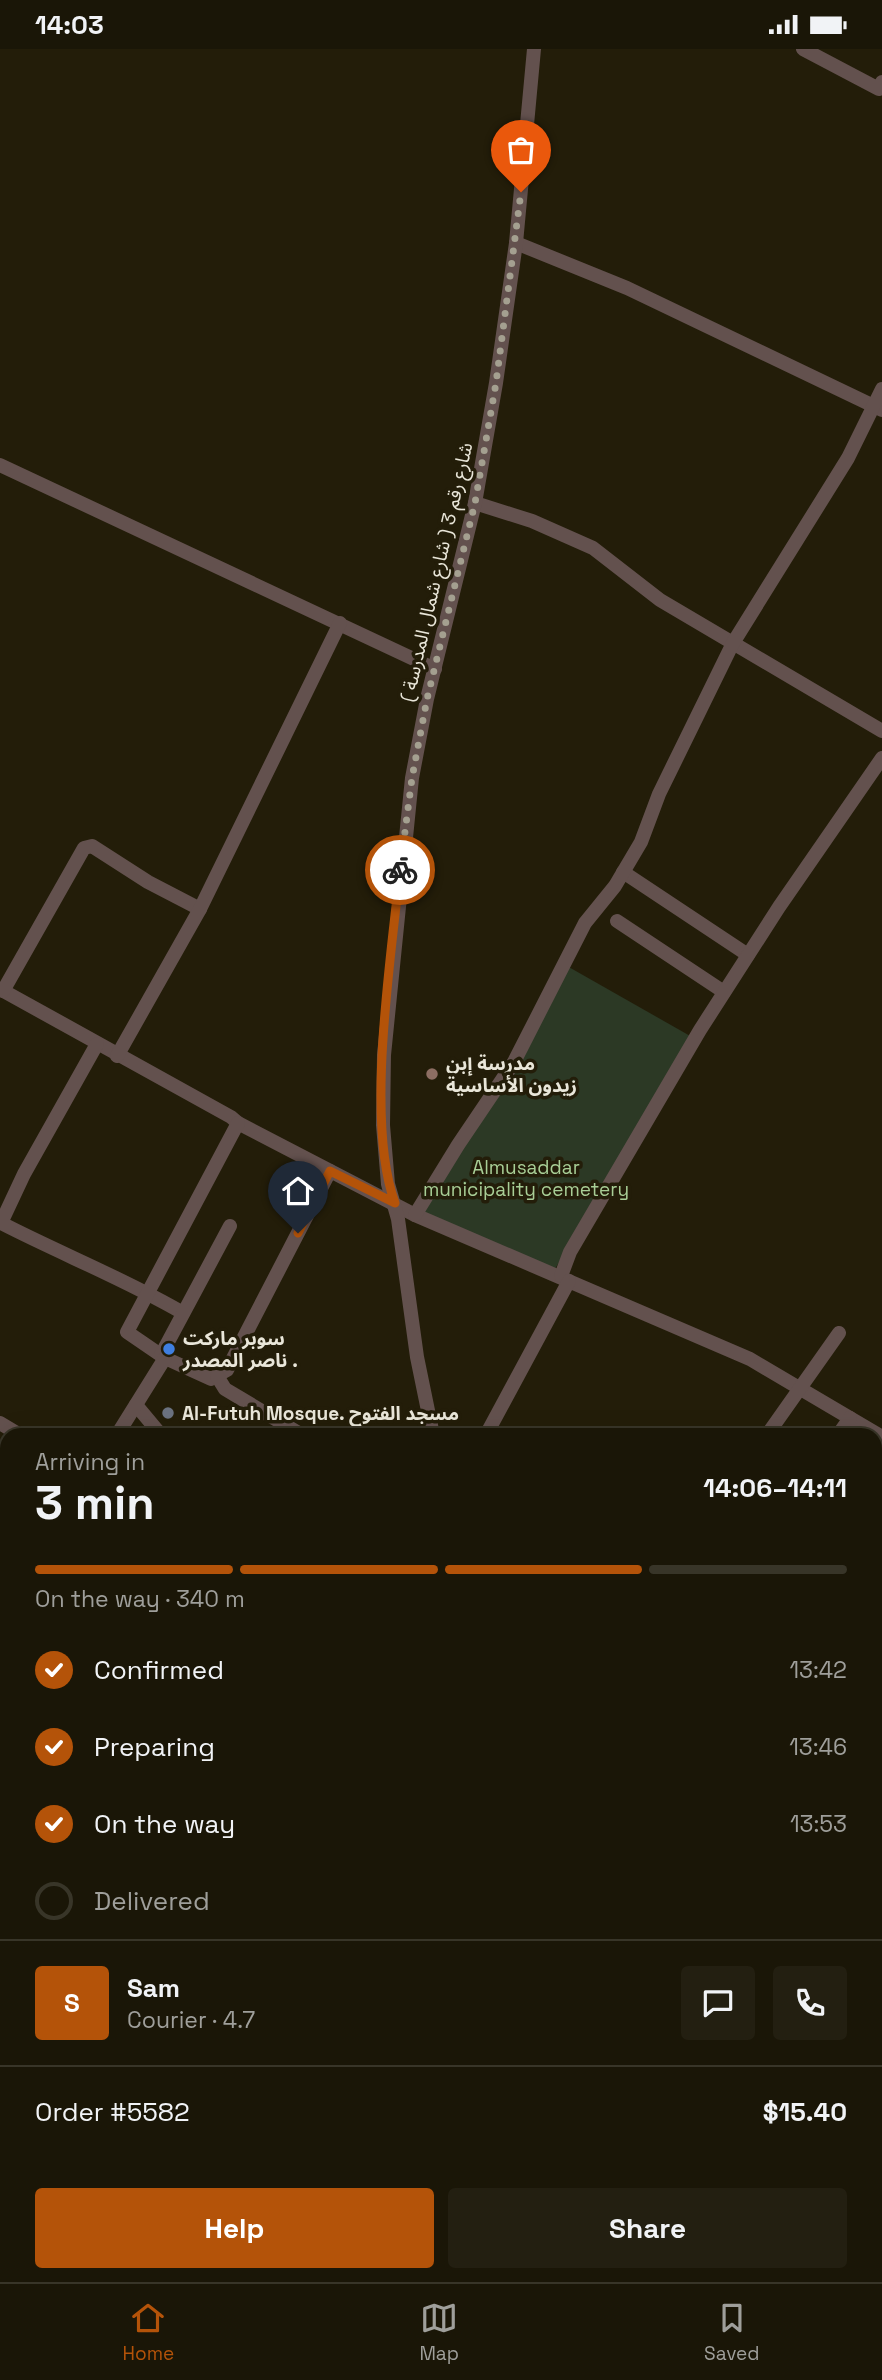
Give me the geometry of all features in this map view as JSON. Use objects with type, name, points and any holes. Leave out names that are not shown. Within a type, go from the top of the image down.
[{"type":"street","name":"شارع رقم 3 ( شارع شمال المدرسة )","points":[[432,1428],[417,1357],[395,1203],[388,1184],[384,1150],[384,1055],[409,803],[435,670],[475,503],[516,243],[534,49]]},
{"type":"street","points":[[803,49],[881,87]]},
{"type":"street","points":[[516,243],[627,288],[877,408]]},
{"type":"street","points":[[415,1215],[514,1062],[585,923],[623,872],[641,842],[659,794],[733,643],[849,458],[877,408],[882,389]]},
{"type":"street","points":[[0,465],[341,623],[435,670]]},
{"type":"street","points":[[475,503],[531,521],[593,548],[660,600],[882,731]]},
{"type":"street","points":[[117,1056],[200,909],[341,623]]},
{"type":"street","points":[[490,1428],[565,1279],[570,1252],[724,992],[882,758]]},
{"type":"street","points":[[200,909],[148,882],[92,846],[83,848],[2,990],[238,1123],[415,1215],[750,1359],[867,1428]]},
{"type":"street","points":[[623,872],[748,955]]},
{"type":"street","points":[[617,921],[724,992]]},
{"type":"street","points":[[97,1044],[24,1174],[1,1223],[77,1262],[149,1293],[183,1313]]},
{"type":"street","points":[[238,1123],[127,1332],[163,1356],[211,1379],[227,1370],[330,1171]]},
{"type":"street","points":[[121,1428],[163,1356],[229,1226]]},
{"type":"street","points":[[772,1428],[839,1333]]},
{"type":"street","points":[[217,1375],[225,1389],[290,1428]]},
{"type":"street","points":[[136,1405],[155,1428]]},
{"type":"street","points":[[843,1428],[850,1418]]},
{"type":"green space","name":"Almusaddar municipality cemetery","points":[[567,966],[692,1037],[555,1269],[420,1211]]},
{"type":"way so far","points":[[400,870],[412,778],[427,699],[475,503],[496,383],[521,192]]},
{"type":"place","name":"مدرسة إبن زيدون الأساسية","points":[[432,1074]]},
{"type":"place","name":"سوبر ماركت ناصر المصدر .","points":[[169,1349]]},
{"type":"place","name":"Al-Futuh Mosque. مسجد الفتوح","points":[[168,1413]]},
{"type":"route","points":[[298,1233],[330,1171],[395,1203],[388,1184],[384,1150],[384,1055],[400,870]]}]
